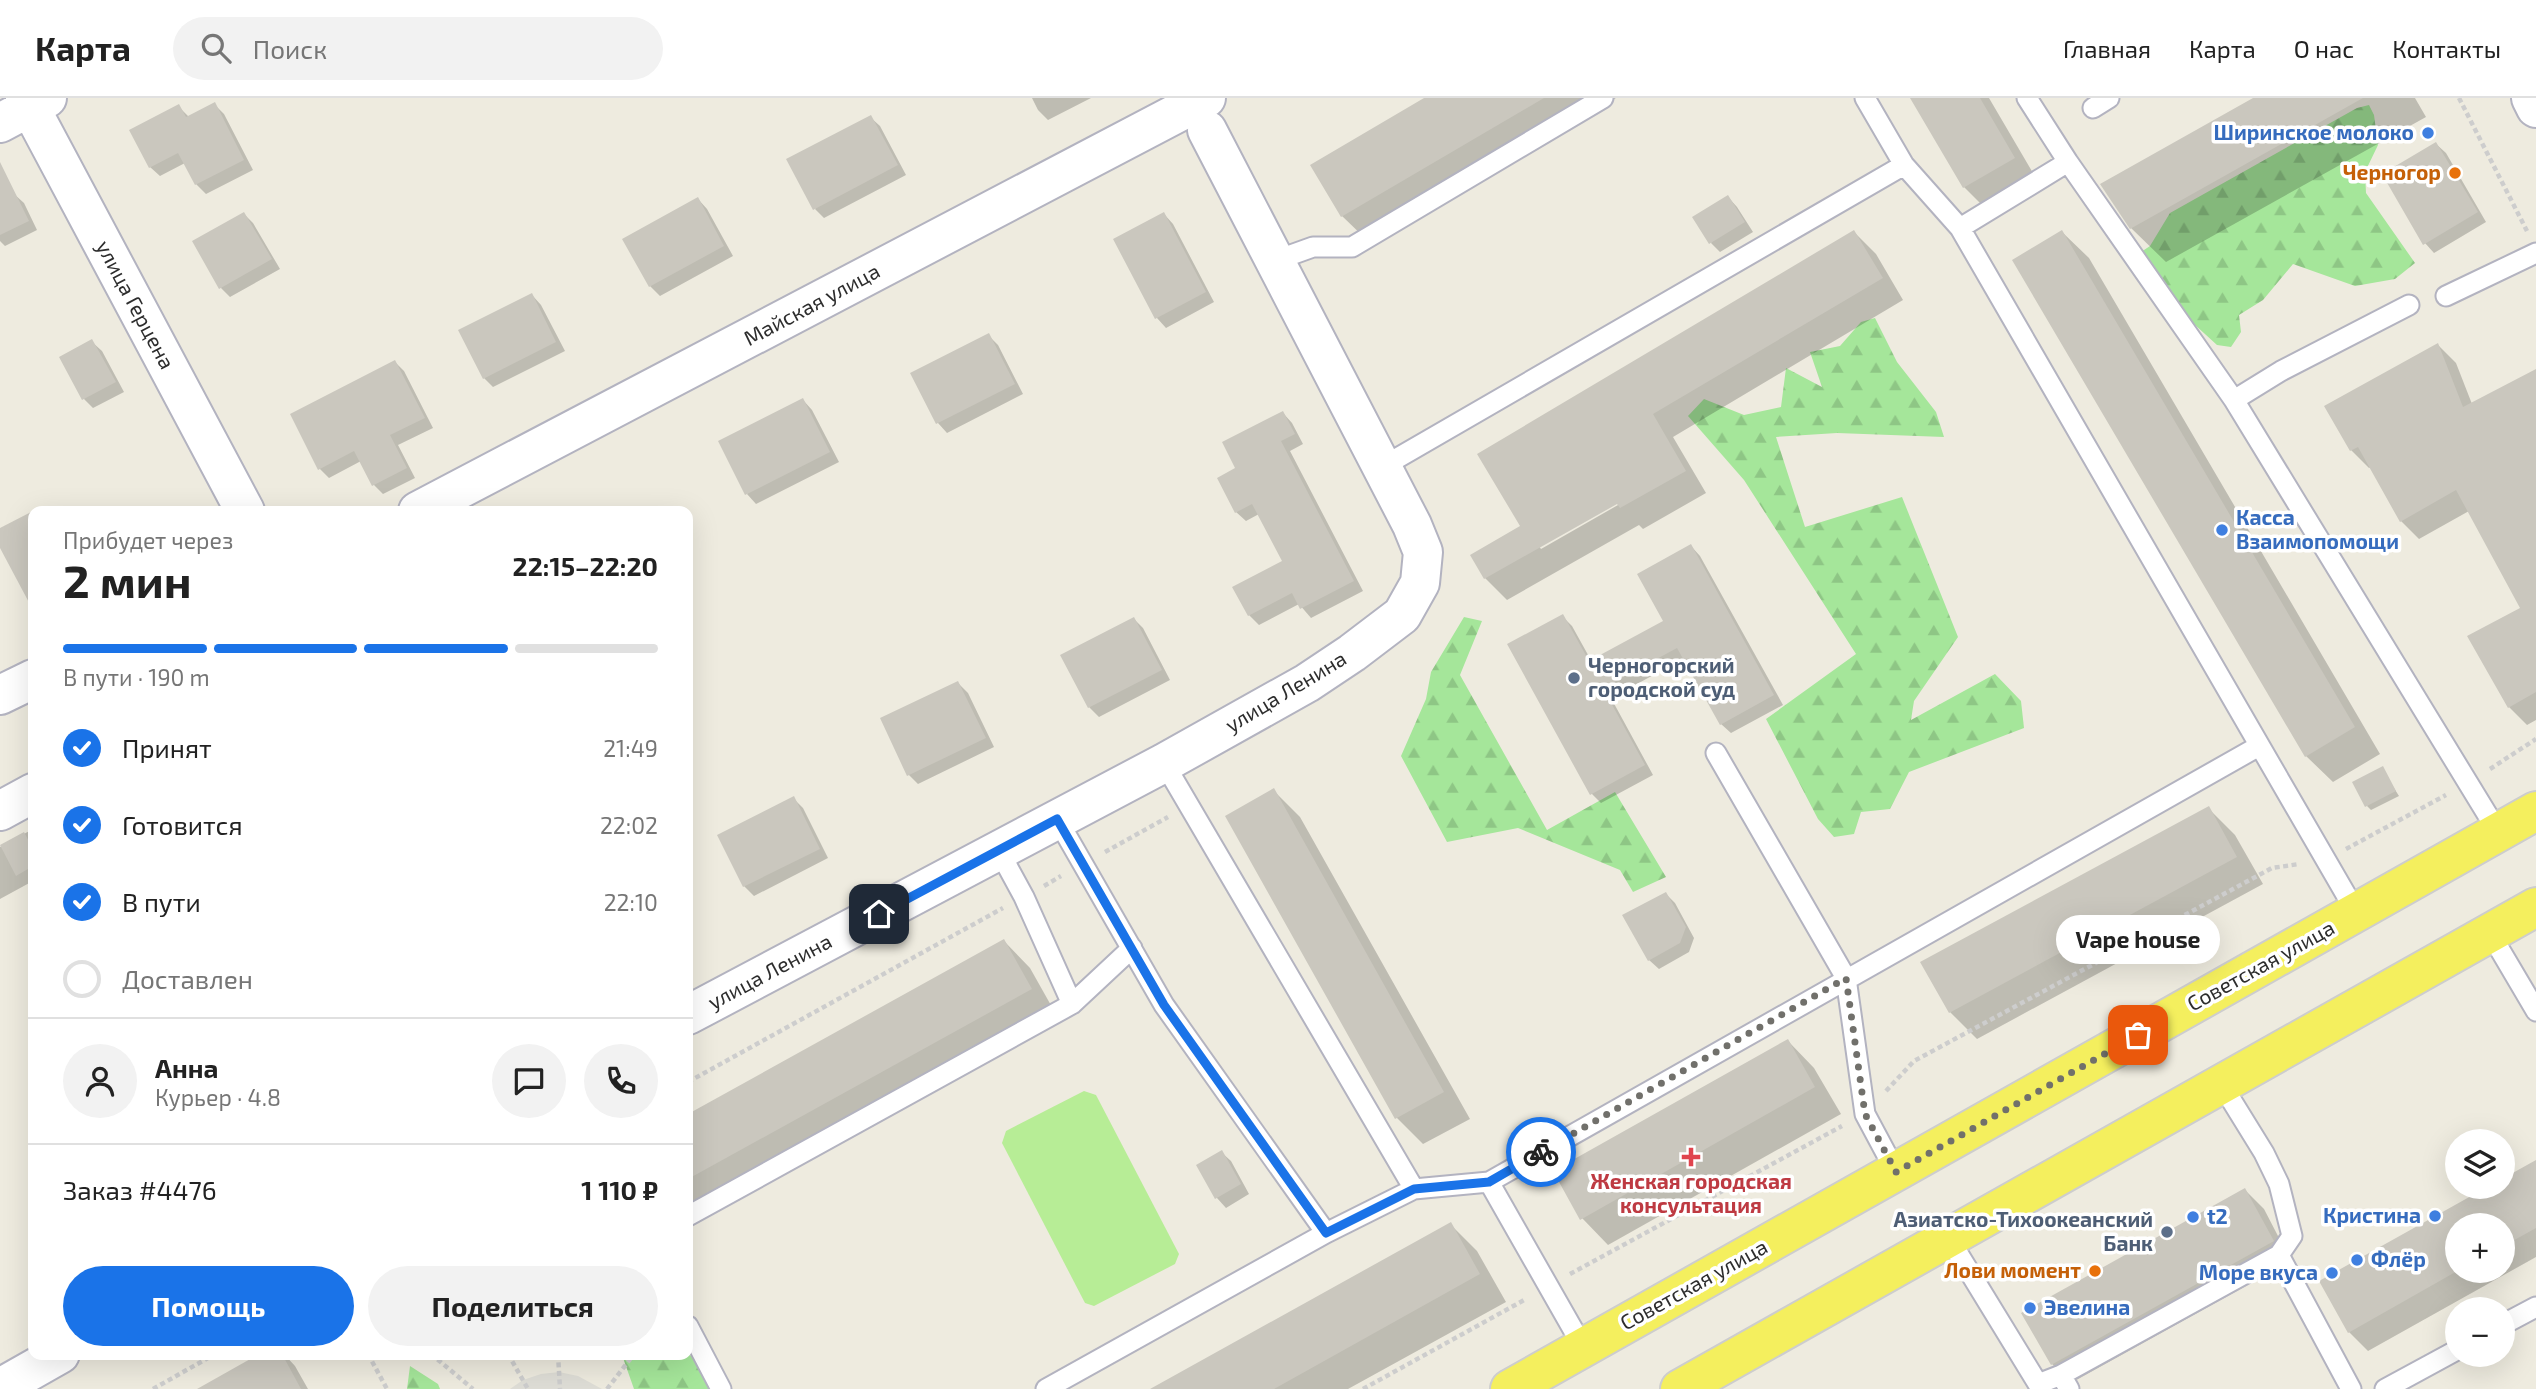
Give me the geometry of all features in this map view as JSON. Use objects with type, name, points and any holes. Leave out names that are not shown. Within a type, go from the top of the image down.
[{"type":"main road","name":"Советская улица","points":[[1510,1389],[2536,811]]},
{"type":"main road","points":[[1680,1389],[2536,907]]},
{"type":"street","points":[[2531,98],[2536,108]]},
{"type":"street","name":"улица Герцена","points":[[26,107],[242,506]]},
{"type":"street","name":"улица Ленина","points":[[693,1012],[1164,763],[1307,683],[1402,615],[1420,583],[1423,552],[1412,525],[1274,261],[1200,107]]},
{"type":"street","name":"Майская улица","points":[[428,506],[1200,107]]},
{"type":"street","points":[[0,695],[28,681]]},
{"type":"street","points":[[0,811],[28,796]]},
{"type":"street","points":[[0,1388],[49,1360]]},
{"type":"lane","points":[[1274,261],[1312,247],[1352,247],[1603,98]]},
{"type":"lane","points":[[1865,98],[1904,165],[1960,228],[2356,912]]},
{"type":"lane","points":[[2028,98],[2068,162],[2234,400],[2498,832]]},
{"type":"lane","points":[[1960,228],[2068,162]]},
{"type":"lane","points":[[1382,467],[1904,165]]},
{"type":"lane","points":[[2446,296],[2533,245]]},
{"type":"lane","points":[[2234,400],[2281,372],[2409,305]]},
{"type":"lane","points":[[1046,1389],[1326,1233],[1414,1189],[1489,1182],[2259,746]]},
{"type":"lane","points":[[1716,753],[1846,978],[1865,1114],[1896,1172]]},
{"type":"lane","points":[[1164,763],[1414,1189]]},
{"type":"lane","points":[[1057,819],[1164,1005],[1326,1233]]},
{"type":"lane","points":[[999,851],[1024,897],[1072,1004]]},
{"type":"lane","points":[[2490,933],[2536,1011]]},
{"type":"lane","points":[[693,1213],[1072,1004],[1132,948]]},
{"type":"lane","points":[[1948,1237],[2038,1384],[2065,1382],[2279,1255],[2292,1236],[2279,1184],[2222,1085]]},
{"type":"lane","points":[[1489,1182],[1583,1348]]},
{"type":"lane","points":[[2279,1255],[2351,1389]]},
{"type":"lane","points":[[2515,1320],[2534,1313]]},
{"type":"lane","points":[[693,1335],[721,1389]]},
{"type":"lane","points":[[2385,1389],[2445,1356]]},
{"type":"path","points":[[2459,98],[2533,245]]},
{"type":"path","points":[[1363,1389],[1865,1114],[1914,1061],[2272,868],[2326,860],[2469,782],[2536,738]]},
{"type":"path","points":[[693,1079],[1189,805]]},
{"type":"path","points":[[153,1389],[204,1360]]},
{"type":"path","points":[[371,1360],[387,1389]]},
{"type":"path","points":[[437,1360],[473,1389]]},
{"type":"path","points":[[511,1360],[528,1389]]},
{"type":"path","points":[[558,1360],[560,1389]]},
{"type":"path","points":[[607,1389],[629,1360]]},
{"type":"green space","points":[[2369,105],[2374,115],[2378,145],[2365,172],[2366,193],[2415,263],[2395,279],[2355,286],[2293,264],[2263,300],[2239,315],[2241,332],[2231,347],[2217,345],[2126,262],[2150,246],[2170,213],[2357,108]]},
{"type":"green space","points":[[1875,318],[1897,362],[1936,412],[1944,437],[1837,433],[1776,437],[1805,527],[1902,497],[1958,637],[1914,701],[1911,720],[1995,674],[2021,701],[2024,728],[1909,772],[1890,809],[1861,812],[1854,834],[1834,837],[1818,819],[1766,719],[1856,654],[1744,480],[1688,416],[1704,399],[1744,415],[1781,407],[1786,368],[1822,387],[1810,352],[1840,346],[1861,322]]},
{"type":"green space","points":[[1464,617],[1482,621],[1460,675],[1547,830],[1615,792],[1666,877],[1633,892],[1620,870],[1518,828],[1447,842],[1401,756],[1426,699],[1431,672]]},
{"type":"green space","points":[[1084,1091],[1096,1095],[1179,1254],[1175,1264],[1094,1306],[1085,1303],[1002,1143],[1006,1131]]},
{"type":"green space","points":[[693,1359],[714,1389],[634,1389],[624,1360]]},
{"type":"green space","points":[[410,1366],[438,1384],[440,1389],[407,1389]]},
{"type":"shaded area","points":[[559,1372],[578,1376],[602,1389],[510,1389],[523,1380]]},
{"type":"building","points":[[1424,98],[1544,98],[1341,217],[1310,165]]},
{"type":"building","points":[[1910,98],[1980,98],[2015,158],[1963,188]]},
{"type":"building","points":[[2253,98],[2363,98],[2130,229],[2100,184]]},
{"type":"building","points":[[215,102],[244,160],[195,185],[178,153],[149,168],[129,130],[179,104],[186,117]]},
{"type":"building","points":[[871,115],[898,165],[813,210],[786,159]]},
{"type":"building","points":[[2436,142],[2478,212],[2423,245],[2382,174]]},
{"type":"building","points":[[0,162],[29,221],[0,235]]},
{"type":"building","points":[[1728,195],[1745,222],[1709,244],[1692,217]]},
{"type":"building","points":[[698,197],[724,246],[649,287],[622,239]]},
{"type":"building","points":[[244,212],[272,259],[219,289],[192,241]]},
{"type":"building","points":[[1164,212],[1206,292],[1155,319],[1113,239]]},
{"type":"building","points":[[1854,230],[1883,278],[1653,414],[1686,471],[1620,508],[1617,504],[1484,579],[1470,555],[1520,526],[1477,454]]},
{"type":"building","points":[[2062,230],[2355,727],[2305,757],[2012,260]]},
{"type":"building","points":[[532,293],[556,342],[483,379],[458,330]]},
{"type":"building","points":[[989,333],[1015,384],[936,424],[910,373]]},
{"type":"building","points":[[92,339],[116,382],[82,400],[59,357]]},
{"type":"building","points":[[2438,343],[2463,407],[2536,369],[2536,692],[2508,708],[2467,636],[2520,608],[2456,490],[2400,522],[2358,447],[2350,451],[2324,406]]},
{"type":"building","points":[[395,360],[425,418],[390,435],[407,468],[372,486],[354,451],[318,470],[290,414]]},
{"type":"building","points":[[803,398],[830,452],[745,495],[718,441]]},
{"type":"building","points":[[1283,411],[1295,434],[1281,441],[1354,581],[1300,609],[1292,593],[1248,616],[1232,587],[1282,561],[1252,504],[1235,513],[1217,478],[1235,468],[1222,442]]},
{"type":"building","points":[[28,514],[28,601],[0,548],[0,528]]},
{"type":"building","name":"Черногорский городской суд","points":[[1691,544],[1774,695],[1720,725],[1677,648],[1603,688],[1645,765],[1590,795],[1507,644],[1563,614],[1589,661],[1663,621],[1637,574]]},
{"type":"building","points":[[1134,617],[1162,670],[1088,708],[1060,655]]},
{"type":"building","points":[[958,681],[986,738],[907,776],[880,718]]},
{"type":"building","points":[[2383,766],[2396,791],[2365,807],[2352,782]]},
{"type":"building","points":[[1274,788],[1444,1092],[1395,1119],[1225,816]]},
{"type":"building","points":[[794,796],[820,849],[743,887],[717,835]]},
{"type":"building","points":[[2209,806],[2237,857],[1949,1013],[1920,962]]},
{"type":"building","points":[[24,832],[28,840],[28,869],[16,876],[0,845]]},
{"type":"building","points":[[1666,892],[1686,927],[1680,943],[1648,961],[1622,915]]},
{"type":"building","points":[[1004,939],[1032,989],[693,1176],[693,1111]]},
{"type":"building","points":[[1788,1039],[1815,1087],[1580,1220],[1553,1171]]},
{"type":"building","points":[[1222,1150],[1241,1184],[1215,1199],[1196,1165]]},
{"type":"building","points":[[2536,1160],[2536,1228],[2515,1240],[2515,1213],[2445,1213],[2445,1278],[2348,1333],[2319,1281],[2466,1199],[2515,1199],[2515,1172]]},
{"type":"building","points":[[2245,1188],[2274,1241],[2051,1365],[2021,1313]]},
{"type":"building","points":[[1451,1222],[1480,1274],[1274,1389],[1150,1389]]},
{"type":"building","points":[[248,1360],[285,1360],[301,1389],[197,1389]]},
{"type":"way so far","points":[[1541,1152],[1846,978],[1865,1114],[1896,1172],[2138,1035]]},
{"type":"place","name":"Ширинское молоко","points":[[2428,133]]},
{"type":"place","name":"Черногор","points":[[2455,173]]},
{"type":"place","name":"Касса Взаимопомощи","points":[[2222,530]]},
{"type":"place","name":"Черногорский городской суд","points":[[1574,678]]},
{"type":"place","name":"Vape house","points":[[2138,1035]]},
{"type":"place","name":"Женская городская консультация","points":[[1691,1157]]},
{"type":"place","name":"Кристина","points":[[2435,1216]]},
{"type":"place","name":"t2","points":[[2193,1217]]},
{"type":"place","name":"Азиатско-Тихоокеанский Банк","points":[[2167,1232]]},
{"type":"place","name":"Флёр","points":[[2357,1260]]},
{"type":"place","name":"Лови момент","points":[[2095,1271]]},
{"type":"place","name":"Море вкуса","points":[[2332,1273]]},
{"type":"place","name":"Эвелина","points":[[2030,1308]]},
{"type":"route","points":[[879,914],[1057,819],[1164,1005],[1326,1233],[1414,1189],[1489,1182],[1541,1152]]}]
